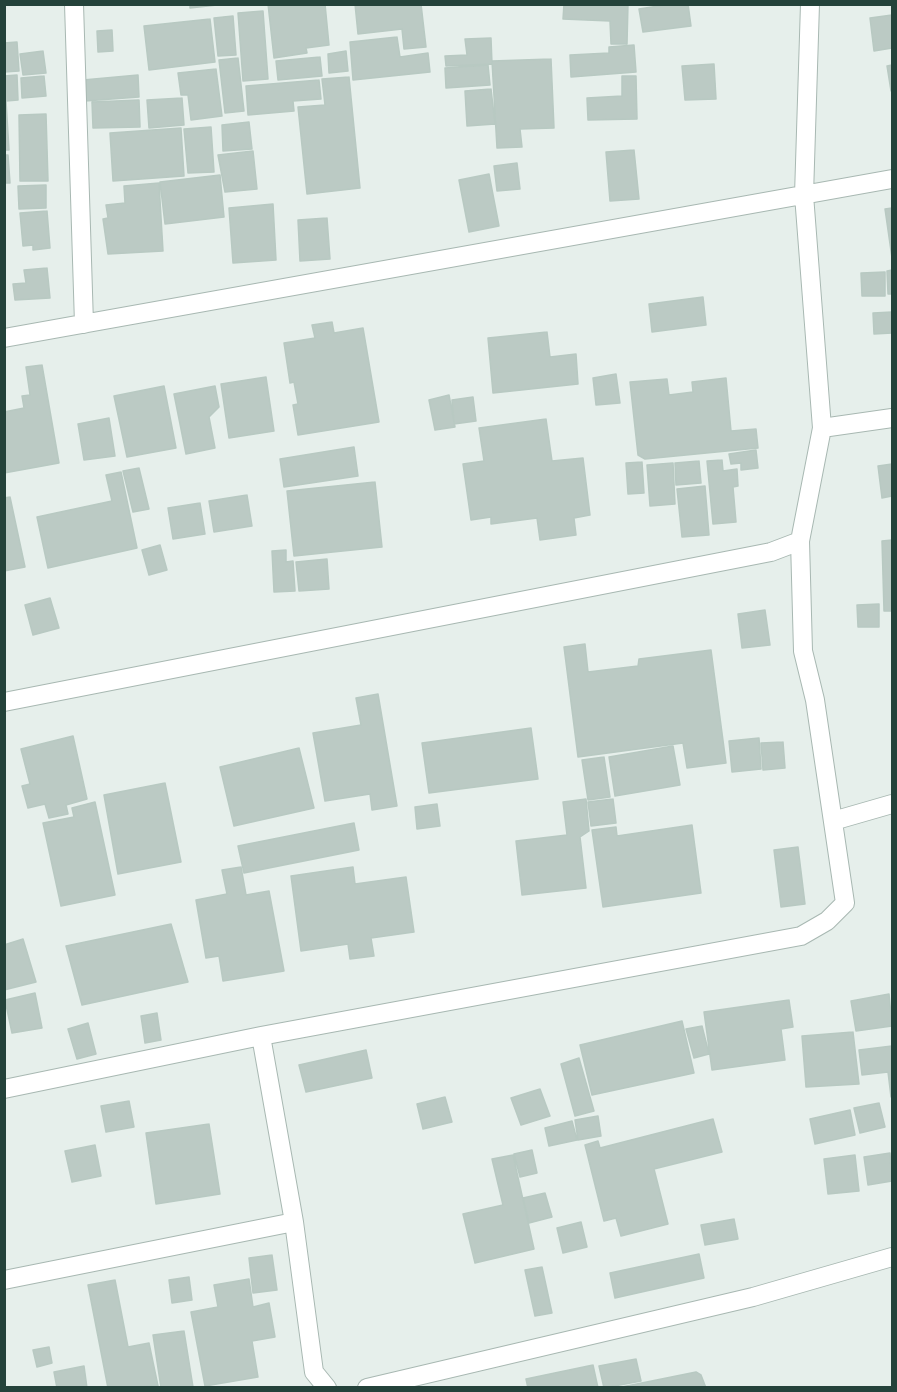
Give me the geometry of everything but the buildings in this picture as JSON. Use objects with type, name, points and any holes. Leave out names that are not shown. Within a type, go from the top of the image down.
[{"type":"street","points":[[74,4],[84,324]]},
{"type":"street","points":[[4,1089],[261,1036],[801,936],[827,921],[845,903],[814,700],[803,651],[800,541],[822,428],[804,195],[810,4]]},
{"type":"street","points":[[4,338],[892,179]]},
{"type":"street","points":[[822,428],[892,418]]},
{"type":"street","points":[[4,702],[771,552],[800,541]]},
{"type":"street","points":[[833,820],[892,804]]},
{"type":"street","points":[[261,1036],[294,1222],[314,1372],[327,1388]]},
{"type":"street","points":[[4,1280],[294,1222]]},
{"type":"street","points":[[367,1388],[753,1297],[892,1257]]}]
